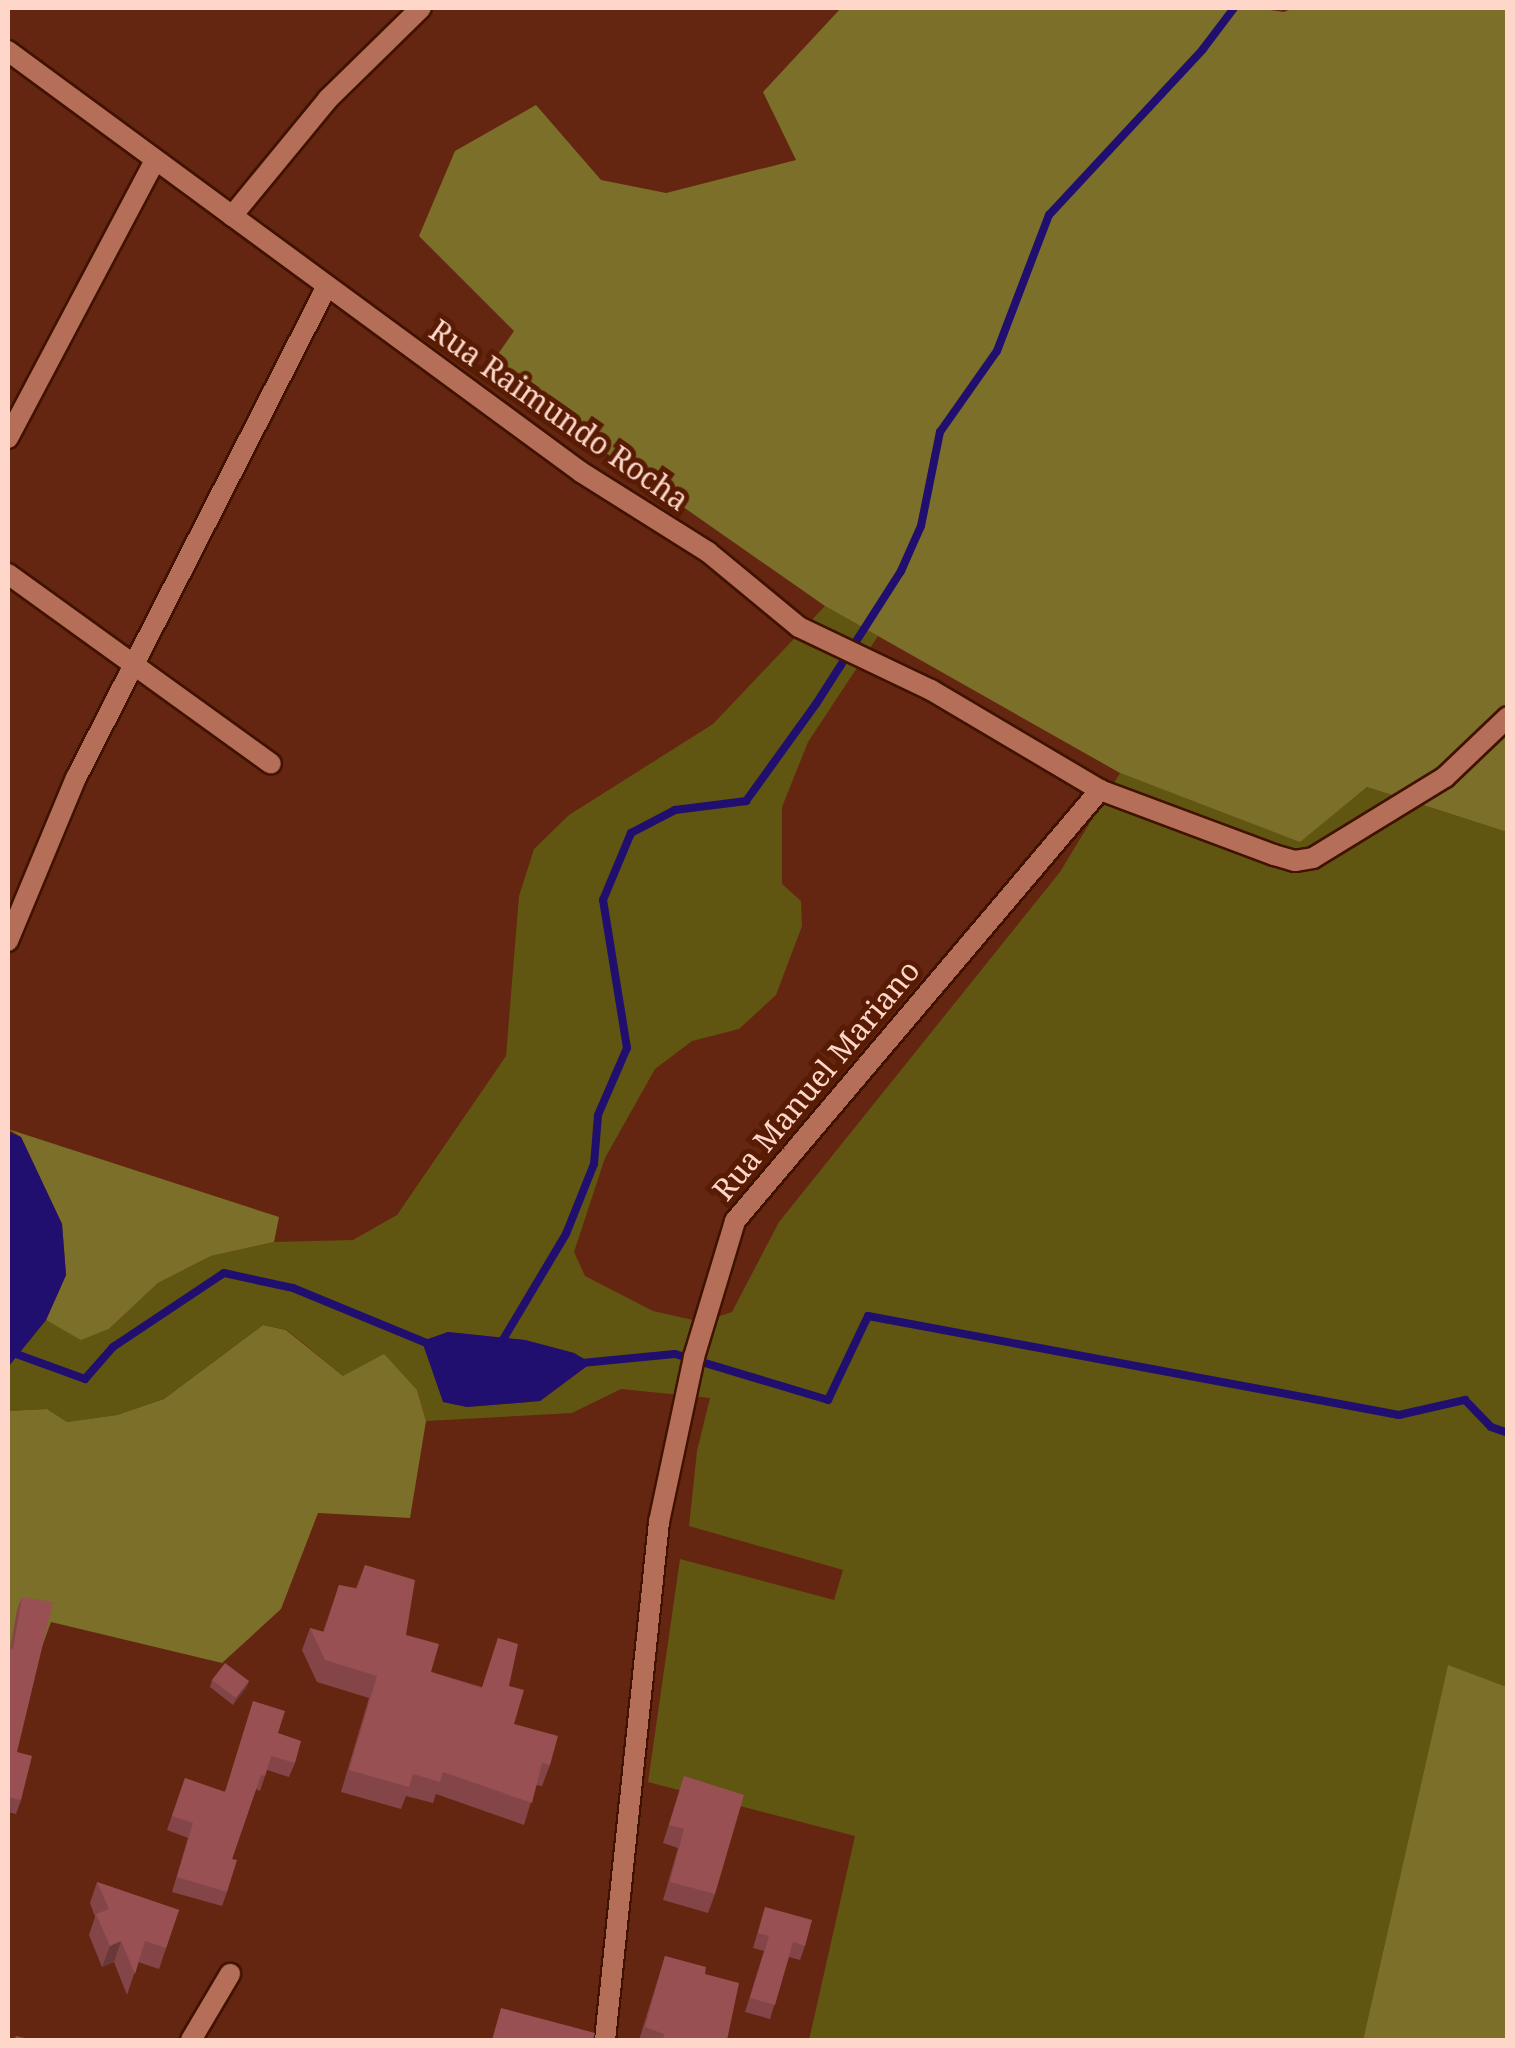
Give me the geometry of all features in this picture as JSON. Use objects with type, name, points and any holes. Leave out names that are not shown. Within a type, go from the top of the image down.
[{"type":"street","points":[[232,216],[328,98],[421,8]]},
{"type":"street","name":"Rua Raimundo Rocha","points":[[8,51],[581,472],[708,552],[799,626],[932,690],[1100,790]]},
{"type":"street","points":[[8,438],[155,160]]},
{"type":"street","points":[[8,942],[76,778],[326,288]]},
{"type":"street","points":[[8,574],[270,764]]},
{"type":"street","points":[[1100,790],[1274,856],[1295,861],[1313,858],[1444,777],[1508,717]]},
{"type":"street","name":"Rua Manuel Mariano","points":[[605,2040],[659,1522],[694,1357],[734,1222],[1100,790]]},
{"type":"street","points":[[191,2040],[230,1974]]},
{"type":"shaded area","points":[[841,8],[1257,8],[1284,12],[1293,8],[1507,8],[1507,832],[1367,787],[1300,842],[1120,773],[825,606],[487,370],[514,331],[419,236],[455,151],[536,105],[601,180],[666,193],[796,160],[763,92]]},
{"type":"shaded area","points":[[825,606],[878,636],[808,742],[782,807],[782,884],[801,901],[802,926],[776,995],[739,1029],[692,1041],[655,1069],[605,1158],[574,1252],[585,1276],[653,1311],[702,1322],[732,1312],[779,1222],[1060,872],[1120,773],[1300,841],[1367,787],[1507,832],[1507,1687],[1448,1666],[1363,2040],[809,2040],[855,1836],[648,1782],[680,1559],[834,1600],[843,1570],[689,1526],[697,1451],[710,1398],[621,1389],[572,1413],[426,1421],[417,1390],[343,1376],[287,1330],[263,1325],[164,1399],[117,1415],[67,1422],[47,1409],[8,1411],[8,1367],[46,1320],[82,1339],[109,1329],[158,1283],[211,1256],[274,1242],[353,1240],[397,1215],[506,1056],[519,896],[534,849],[569,815],[713,724]],"holes":[[[448,1332],[525,1340],[574,1353],[590,1364],[540,1401],[467,1407],[444,1402],[422,1342]]]},
{"type":"shaded area","points":[[8,1129],[279,1217],[274,1242],[211,1256],[158,1283],[109,1329],[81,1340],[46,1320],[66,1275],[62,1224],[21,1137]]},
{"type":"shaded area","points":[[8,1132],[21,1137],[62,1224],[66,1275],[46,1320],[8,1367]]},
{"type":"shaded area","points":[[263,1325],[286,1330],[343,1376],[384,1354],[417,1390],[426,1421],[410,1518],[318,1513],[281,1609],[222,1663],[51,1622],[36,1663],[8,1659],[8,1411],[47,1409],[67,1422],[117,1415],[164,1399]]},
{"type":"shaded area","points":[[448,1332],[525,1340],[574,1353],[591,1363],[540,1401],[467,1407],[443,1402],[422,1341]]},
{"type":"shaded area","points":[[1448,1665],[1507,1687],[1507,2040],[1363,2040]]},
{"type":"building","points":[[365,1565],[415,1580],[406,1635],[439,1644],[431,1672],[482,1688],[498,1638],[518,1644],[509,1686],[524,1690],[514,1724],[558,1736],[550,1765],[542,1763],[532,1803],[443,1772],[440,1782],[413,1774],[409,1787],[349,1770],[377,1676],[325,1660],[310,1628],[324,1632],[339,1585],[357,1589]]},
{"type":"building","points":[[22,1597],[53,1602],[17,1752],[32,1756],[21,1800],[8,1797],[8,1648],[13,1649]]},
{"type":"building","points":[[225,1663],[249,1681],[236,1698],[212,1680]]},
{"type":"building","points":[[253,1701],[285,1711],[278,1733],[301,1741],[295,1763],[271,1756],[265,1776],[261,1775],[232,1859],[237,1860],[227,1892],[177,1877],[193,1823],[172,1816],[185,1778],[225,1792]]},
{"type":"building","points":[[684,1776],[744,1795],[715,1894],[670,1882],[684,1829],[669,1825]]},
{"type":"building","points":[[97,1882],[179,1910],[166,1948],[145,1941],[135,1974],[121,1941],[110,1946],[96,1914],[109,1909]]},
{"type":"building","points":[[765,1907],[812,1920],[805,1946],[793,1942],[775,2005],[750,1998],[769,1936],[758,1933]]},
{"type":"building","points":[[665,1956],[706,1967],[705,1974],[739,1983],[727,2040],[663,2040],[664,2034],[645,2027]]},
{"type":"building","points":[[501,2008],[595,2033],[593,2040],[492,2040]]},
{"type":"waterway","points":[[501,1343],[566,1234],[594,1164],[598,1115],[627,1048],[603,900],[631,833],[675,810],[746,801],[816,704],[901,571],[921,526],[940,432],[997,351],[1049,215],[1203,49],[1234,8]]},
{"type":"waterway","points":[[8,1351],[85,1379],[113,1347],[224,1273],[293,1288],[429,1344]]},
{"type":"waterway","points":[[582,1363],[675,1354],[828,1400],[868,1316],[1399,1415],[1465,1400],[1491,1427],[1508,1433]]}]
